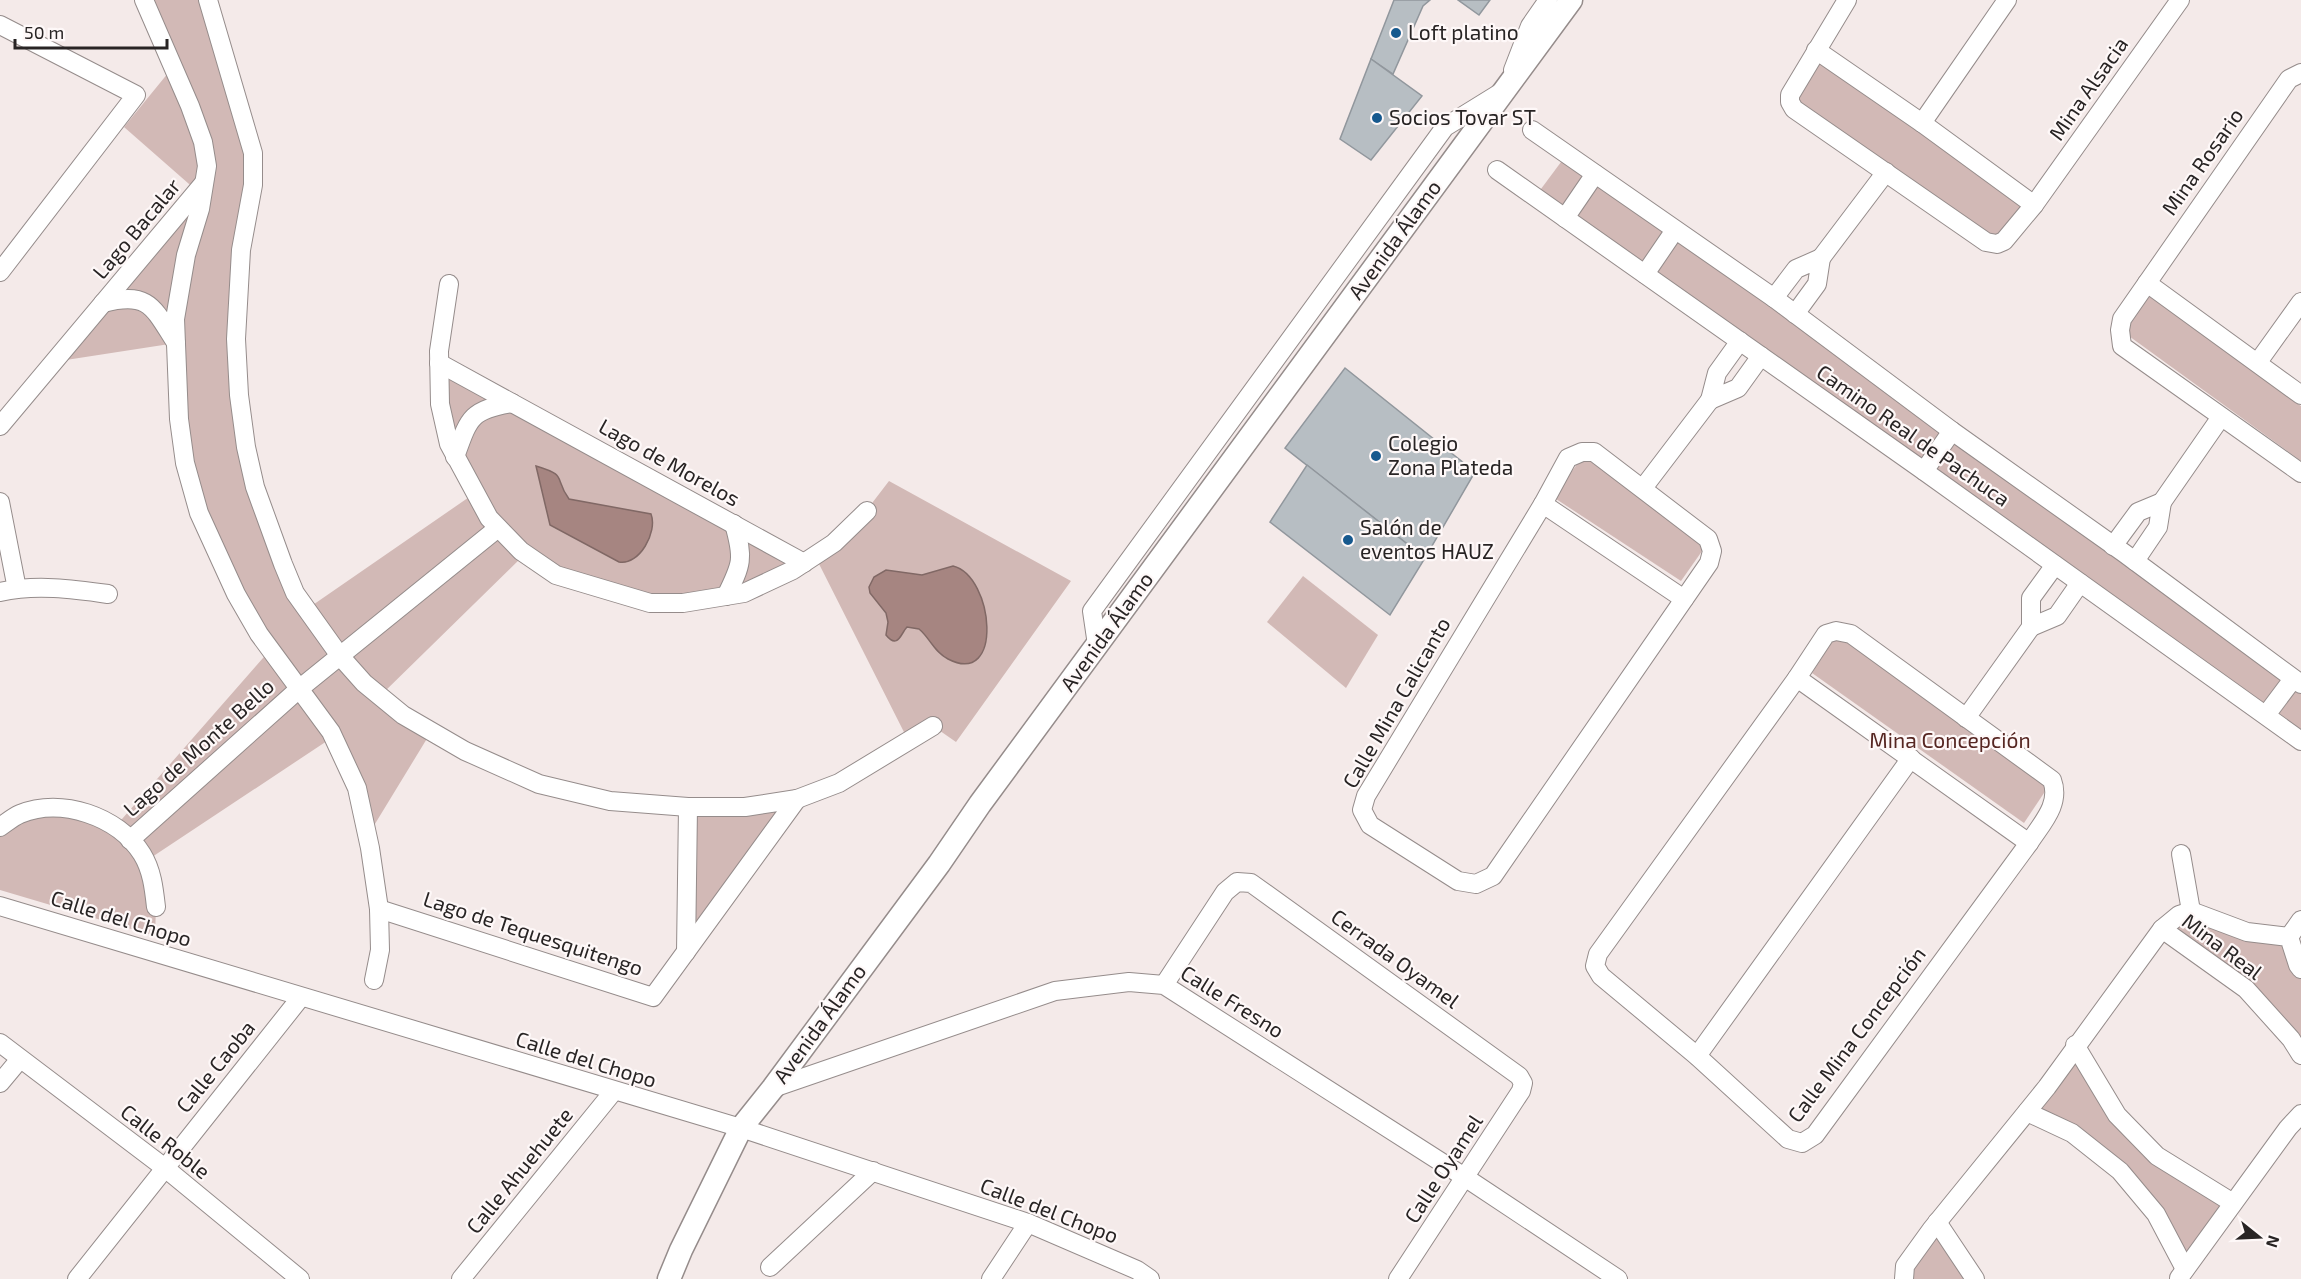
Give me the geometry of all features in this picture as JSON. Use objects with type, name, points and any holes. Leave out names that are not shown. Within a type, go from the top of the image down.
[{"type":"street","points":[[144,0],[190,106],[203,142],[207,166],[200,209],[186,255],[175,320],[179,419],[185,463],[199,513],[236,594],[259,634],[332,732],[357,788],[380,909],[380,950],[374,980]]},
{"type":"street","points":[[208,0],[253,153],[253,185],[241,250],[236,339],[239,395],[246,447],[255,487],[296,593],[339,656],[364,683],[403,715],[465,751],[538,784],[610,801],[688,807],[745,807],[797,799],[839,783],[933,726]]},
{"type":"street","points":[[1506,89],[1530,26],[1548,0]]},
{"type":"street","name":"Avenida Álamo","points":[[669,1279],[741,1128],[773,1088],[1571,0]]},
{"type":"street","name":"Mina Alsacia","points":[[1847,0],[1790,95],[1790,102],[1794,109],[1986,242],[1997,244],[2004,241],[2034,205],[2180,0]]},
{"type":"street","points":[[1922,123],[2007,0]]},
{"type":"street","points":[[0,25],[136,95],[0,272]]},
{"type":"street","points":[[1816,50],[1922,123],[2034,205]]},
{"type":"street","name":"Mina Rosario","points":[[2301,73],[2289,79],[2122,319],[2120,330],[2122,346],[2301,472]]},
{"type":"street","name":"Camino Real de Pachuca","points":[[1532,130],[1774,298],[1952,431],[2135,561],[2297,682]]},
{"type":"street","name":"Camino Real de Pachuca","points":[[1497,170],[1924,471],[2301,741]]},
{"type":"street","points":[[1795,314],[1817,284],[1821,258],[1886,172]]},
{"type":"street","points":[[1565,218],[1595,174]]},
{"type":"street","name":"Lago Bacalar","points":[[0,426],[204,183]]},
{"type":"street","points":[[1645,274],[1675,230]]},
{"type":"street","points":[[1774,298],[1796,269],[1821,258]]},
{"type":"street","points":[[2147,283],[2301,395]]},
{"type":"street","points":[[449,284],[439,363],[440,404],[449,444],[489,518],[521,551],[556,575],[613,594],[650,603],[683,603],[744,593],[793,570],[834,543],[867,511]]},
{"type":"street","name":"Lago Bacalar","points":[[103,303],[126,297],[147,303],[176,343]]},
{"type":"street","points":[[2258,362],[2301,302]]},
{"type":"street","points":[[1643,488],[1710,400],[1718,373],[1740,341]]},
{"type":"street","points":[[1710,400],[1738,388],[1761,356]]},
{"type":"street","name":"Lago de Morelos","points":[[439,363],[804,562]]},
{"type":"street","points":[[455,457],[464,430],[473,417],[487,407],[512,403]]},
{"type":"street","points":[[2135,561],[2158,527],[2162,502],[2222,417]]},
{"type":"street","points":[[1924,471],[1952,431]]},
{"type":"street","name":"Calle Mina Calicanto","points":[[1582,452],[1594,452],[1643,488],[1708,539],[1712,551],[1709,563],[1493,876],[1476,884],[1458,881],[1370,825],[1362,810],[1366,796],[1543,504],[1568,458],[1582,452]]},
{"type":"street","points":[[0,502],[9,591],[64,588],[108,594]]},
{"type":"street","points":[[2113,546],[2138,512],[2162,502]]},
{"type":"street","points":[[1543,504],[1684,599]]},
{"type":"street","points":[[726,596],[738,572],[742,556],[734,524]]},
{"type":"street","points":[[339,656],[498,528]]},
{"type":"street","points":[[2031,627],[2031,598],[2055,565]]},
{"type":"street","points":[[1966,718],[2031,627],[2056,616],[2080,583]]},
{"type":"street","name":"Calle Mina Concepción","points":[[1836,631],[1851,634],[1966,718],[2052,780],[2057,792],[2053,805],[2029,843],[1815,1134],[1802,1143],[1788,1138],[1697,1056],[1601,976],[1595,966],[1598,954],[1797,678],[1826,634],[1836,631]]},
{"type":"street","name":"Lago de Monte Bello","points":[[130,840],[339,656]]},
{"type":"street","points":[[1797,678],[2029,843]]},
{"type":"street","points":[[2266,715],[2297,682]]},
{"type":"street","points":[[1697,1056],[1911,758]]},
{"type":"street","name":"Lago de Tequesquitengo","points":[[380,909],[653,997],[797,799]]},
{"type":"street","points":[[686,952],[688,807]]},
{"type":"street","name":"Lago de Monte Bello","points":[[0,827],[20,814],[45,808],[75,810],[106,820],[130,840],[142,854],[152,879],[156,907]]},
{"type":"street","name":"Mina Real","points":[[2181,854],[2192,912]]},
{"type":"street","name":"Cerrada Oyamel","points":[[1164,985],[1226,892],[1236,882],[1251,883],[1519,1076],[1523,1083]]},
{"type":"street","name":"Calle del Chopo","points":[[0,906],[613,1092],[741,1128],[1028,1223],[1137,1270],[1150,1279]]},
{"type":"street","name":"Mina Real","points":[[1904,1279],[1905,1266],[1937,1222],[2026,1112],[2162,929],[2179,915],[2192,912],[2247,932],[2289,937],[2301,969]]},
{"type":"street","points":[[2289,937],[2301,920]]},
{"type":"street","name":"Mina Real","points":[[2162,929],[2246,990],[2291,1039],[2301,1055]]},
{"type":"street","name":"Calle Fresno","points":[[773,1088],[1055,991],[1129,982],[1164,985],[1466,1178],[1618,1279]]},
{"type":"street","name":"Calle Caoba","points":[[77,1279],[302,997]]},
{"type":"street","name":"Calle Roble","points":[[0,1043],[165,1168],[300,1279]]},
{"type":"street","points":[[2075,1046],[2117,1115],[2157,1156],[2233,1203]]},
{"type":"street","points":[[0,1083],[20,1059]]},
{"type":"street","name":"Calle Oyamel","points":[[1398,1279],[1521,1092],[1523,1083]]},
{"type":"street","name":"Calle Ahuehuete","points":[[461,1279],[613,1092]]},
{"type":"street","points":[[2026,1112],[2072,1133],[2120,1171],[2156,1214],[2181,1274]]},
{"type":"street","points":[[2181,1274],[2301,1114]]},
{"type":"street","points":[[770,1267],[873,1172]]},
{"type":"street","points":[[1937,1222],[1975,1279]]},
{"type":"street","points":[[991,1279],[1028,1223]]},
{"type":"green space","points":[[144,0],[208,0],[253,153],[241,250],[246,447],[307,609],[475,493],[449,444],[439,363],[804,563],[744,593],[650,603],[525,554],[380,696],[431,732],[367,837],[333,737],[146,861],[156,907],[155,936],[0,890],[0,827],[45,808],[115,827],[270,650],[199,513],[176,343],[53,362],[197,191],[124,127],[173,67]]},
{"type":"green space","points":[[1821,59],[2024,205],[1994,240],[1796,101]]},
{"type":"green space","points":[[1567,154],[2301,684],[2301,741],[1535,197]]},
{"type":"green space","points":[[2149,294],[2301,406],[2301,461],[2122,331]]},
{"type":"green space","points":[[1583,456],[1707,544],[1681,581],[1553,497]]},
{"type":"green space","points":[[889,481],[1071,581],[956,742],[933,726],[909,742],[815,556],[866,511]]},
{"type":"green space","points":[[1303,576],[1378,635],[1346,688],[1267,622]]},
{"type":"green space","name":"Mina Concepción","points":[[1837,634],[2048,787],[2024,823],[1812,673]]},
{"type":"green space","points":[[797,799],[686,952],[688,807]]},
{"type":"green space","points":[[2188,915],[2283,939],[2301,975],[2301,1055],[2291,1039],[2166,929]]},
{"type":"green space","points":[[2075,1045],[2117,1115],[2233,1203],[2185,1269],[2120,1171],[2027,1112]]},
{"type":"green space","points":[[1937,1222],[1975,1279],[1904,1279]]},
{"type":"shaded area","points":[[536,466],[557,475],[569,499],[651,514],[652,530],[640,553],[626,562],[619,562],[550,525]]},
{"type":"shaded area","points":[[953,566],[967,574],[977,589],[984,607],[987,627],[985,645],[978,658],[966,664],[943,656],[919,629],[907,627],[899,639],[894,641],[890,639],[886,635],[888,622],[886,613],[870,593],[869,587],[874,577],[886,570],[922,575]]},
{"type":"building","name":"Loft platino","points":[[1394,0],[1430,0],[1423,6],[1393,74],[1371,59]]},
{"type":"building","name":"Loft platino","points":[[1458,0],[1490,0],[1479,15]]},
{"type":"building","name":"Socios Tovar ST","points":[[1371,59],[1422,96],[1371,160],[1340,139]]},
{"type":"building","name":"Colegio Zona Plateda","points":[[1345,368],[1475,472],[1425,558],[1285,448]]},
{"type":"building","name":"Salón de eventos HAUZ","points":[[1307,465],[1425,558],[1390,615],[1270,522]]},
{"type":"place","name":"Loft platino","points":[[1396,33]]},
{"type":"place","name":"Socios Tovar ST","points":[[1377,118]]},
{"type":"place","name":"Colegio Zona Plateda","points":[[1376,456]]},
{"type":"place","name":"Salón de eventos HAUZ","points":[[1348,540]]}]
